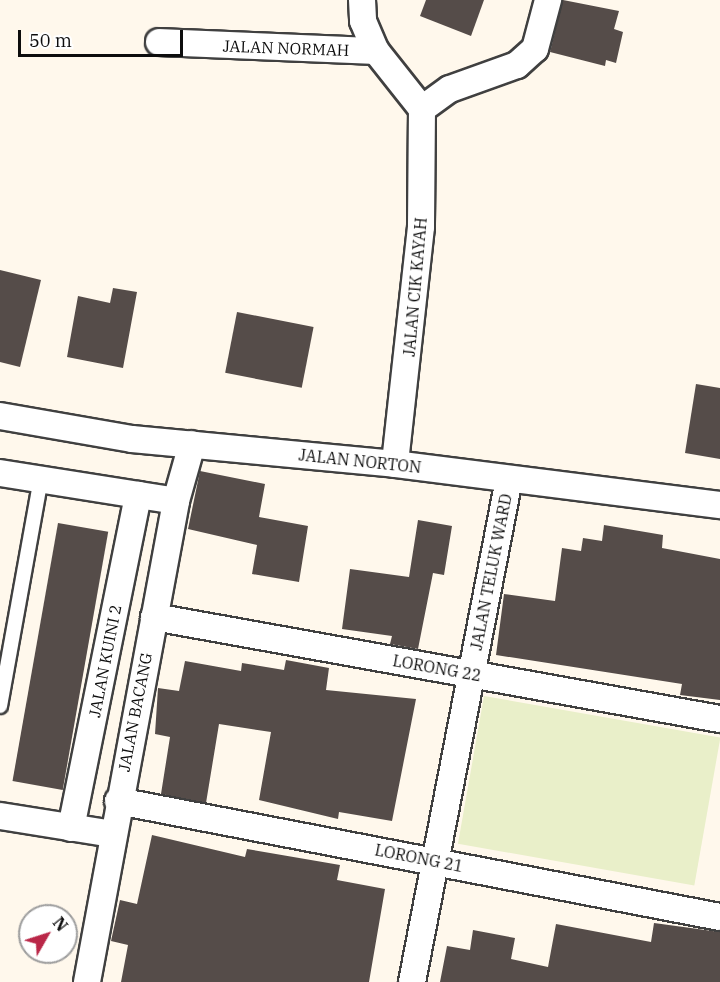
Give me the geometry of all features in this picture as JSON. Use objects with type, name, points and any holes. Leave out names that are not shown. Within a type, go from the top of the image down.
[{"type":"street","points":[[362,0],[363,21],[376,51],[422,109],[450,89],[523,60],[535,49],[548,0]]},
{"type":"street","name":"JALAN NORMAH","points":[[159,42],[376,51]]},
{"type":"street","name":"JALAN CIK KAYAH","points":[[395,464],[421,226],[422,109]]},
{"type":"street","name":"JALAN NORTON","points":[[0,416],[132,439],[395,464],[720,505]]},
{"type":"street","name":"JALAN BACANG","points":[[87,982],[118,801],[176,501],[192,444]]},
{"type":"street","points":[[0,473],[176,501]]},
{"type":"street","name":"JALAN TELUK WARD","points":[[412,982],[509,479]]},
{"type":"street","name":"JALAN KUINI 2","points":[[71,828],[138,495]]},
{"type":"street","name":"LORONG 22","points":[[154,616],[720,719]]},
{"type":"street","name":"LORONG 21","points":[[118,801],[720,917]]},
{"type":"street","points":[[0,816],[112,834]]},
{"type":"lane","points":[[0,706],[41,479]]},
{"type":"green space","points":[[484,696],[720,738],[694,885],[458,844]]},
{"type":"building","points":[[426,0],[484,0],[471,36],[420,16]]},
{"type":"building","points":[[563,0],[619,11],[614,29],[623,32],[616,63],[606,60],[605,66],[550,52]]},
{"type":"building","points":[[0,270],[41,280],[20,367],[0,362]]},
{"type":"building","points":[[113,288],[137,292],[123,368],[67,357],[78,296],[110,303]]},
{"type":"building","points":[[237,312],[314,327],[302,388],[225,373]]},
{"type":"building","points":[[696,384],[720,388],[720,459],[685,453]]},
{"type":"building","points":[[200,471],[265,484],[259,517],[308,526],[299,582],[252,574],[257,545],[188,529]]},
{"type":"building","points":[[418,520],[452,526],[444,575],[433,573],[418,649],[390,644],[392,636],[342,629],[350,569],[409,577]]},
{"type":"building","points":[[58,523],[108,532],[63,790],[13,781]]},
{"type":"building","points":[[604,525],[663,535],[662,548],[720,559],[720,700],[680,695],[682,684],[496,655],[504,594],[555,601],[562,548],[581,551],[583,538],[602,541]]},
{"type":"building","points":[[286,660],[329,668],[326,690],[416,699],[392,821],[339,812],[338,819],[259,800],[271,732],[219,724],[206,803],[161,794],[170,737],[155,734],[158,688],[179,691],[185,661],[241,671],[242,663],[284,670]]},
{"type":"building","points":[[152,835],[245,857],[247,849],[340,865],[337,880],[385,889],[369,982],[121,982],[128,945],[111,941],[120,900],[137,904]]},
{"type":"building","points":[[654,923],[720,932],[720,982],[440,982],[447,946],[470,950],[473,930],[515,938],[511,959],[548,967],[556,924],[651,942]]}]
